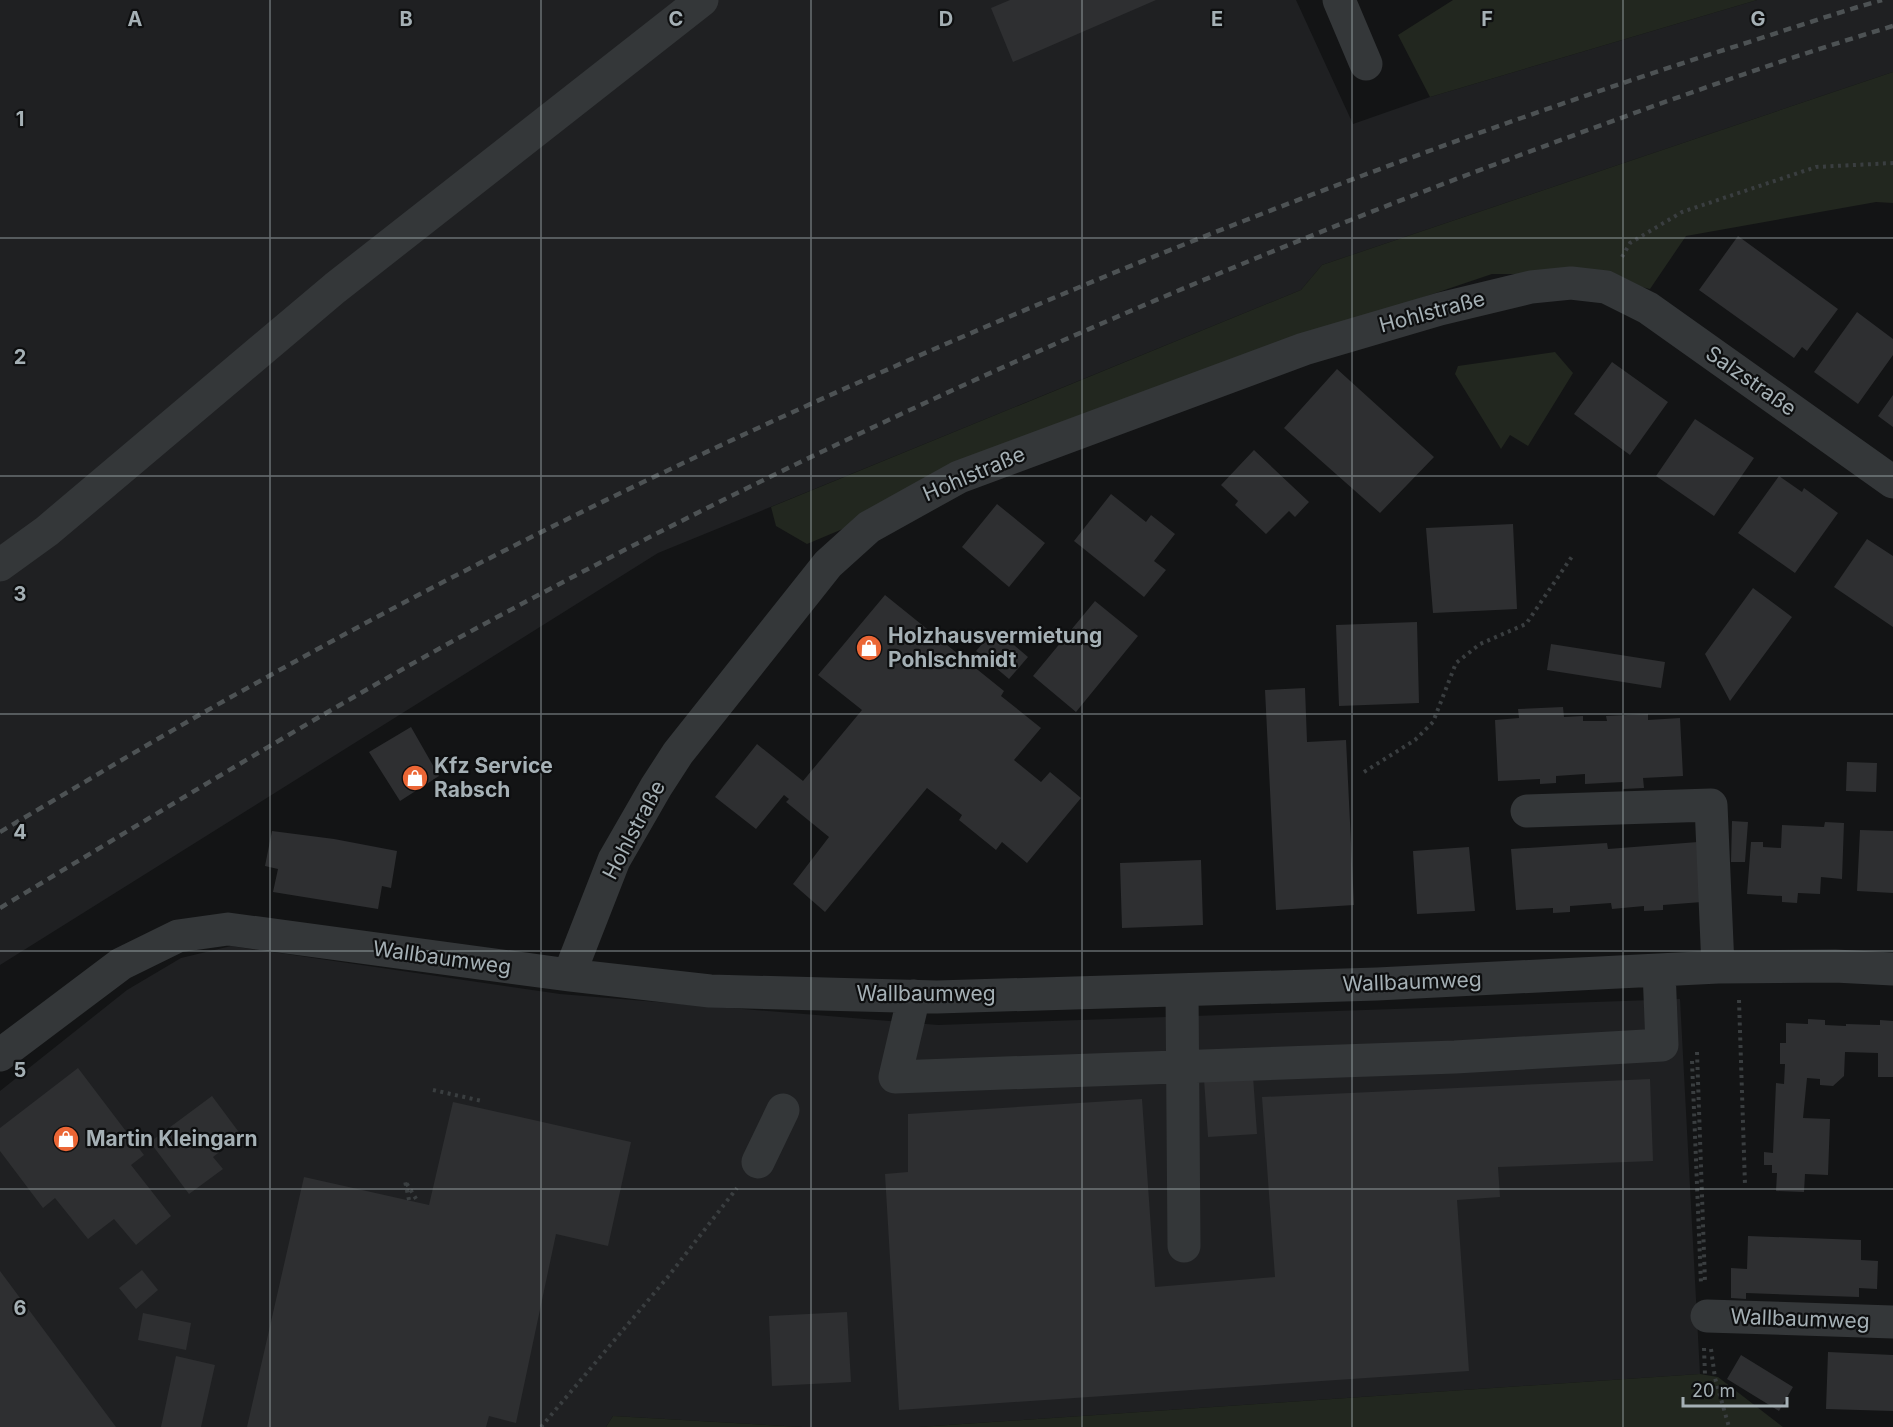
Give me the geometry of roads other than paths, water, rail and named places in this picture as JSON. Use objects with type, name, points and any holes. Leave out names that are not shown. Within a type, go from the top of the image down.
[{"type":"street","points":[[0,565],[47,531],[335,288],[702,0]]},
{"type":"street","points":[[1339,0],[1366,64]]},
{"type":"street","name":"Hohlstraße","points":[[569,975],[614,861],[673,762],[828,564],[869,527],[959,477],[1304,349],[1440,309],[1531,287],[1571,283],[1606,287]]},
{"type":"street","name":"Salzstraße","points":[[1606,287],[1648,308],[1893,482]]},
{"type":"street","points":[[1527,811],[1711,805],[1728,967]]},
{"type":"street","name":"Wallbaumweg","points":[[0,1055],[121,964],[178,936],[228,929],[569,975],[710,991],[914,996],[1182,990],[1497,979],[1728,967],[1835,966],[1893,969]]},
{"type":"street","points":[[914,996],[895,1077],[1455,1057],[1662,1045],[1659,970]]},
{"type":"street","points":[[1182,990],[1184,1245]]},
{"type":"street","points":[[758,1162],[783,1110]]},
{"type":"street","name":"Wallbaumweg","points":[[1704,1315],[1893,1322]]},
{"type":"railway","points":[[0,832],[227,699],[468,569],[679,465],[894,367],[1111,274],[1410,158],[1638,78],[1882,0]]},
{"type":"railway","points":[[0,908],[282,739],[453,641],[707,508],[966,384],[1229,269],[1362,215],[1693,92],[1893,26]]},
{"type":"place","name":"Holzhausvermietung Pohlschmidt","points":[[869,648]]},
{"type":"place","name":"Kfz Service Rabsch","points":[[415,778]]},
{"type":"place","name":"Martin Kleingarn","points":[[66,1139]]}]
